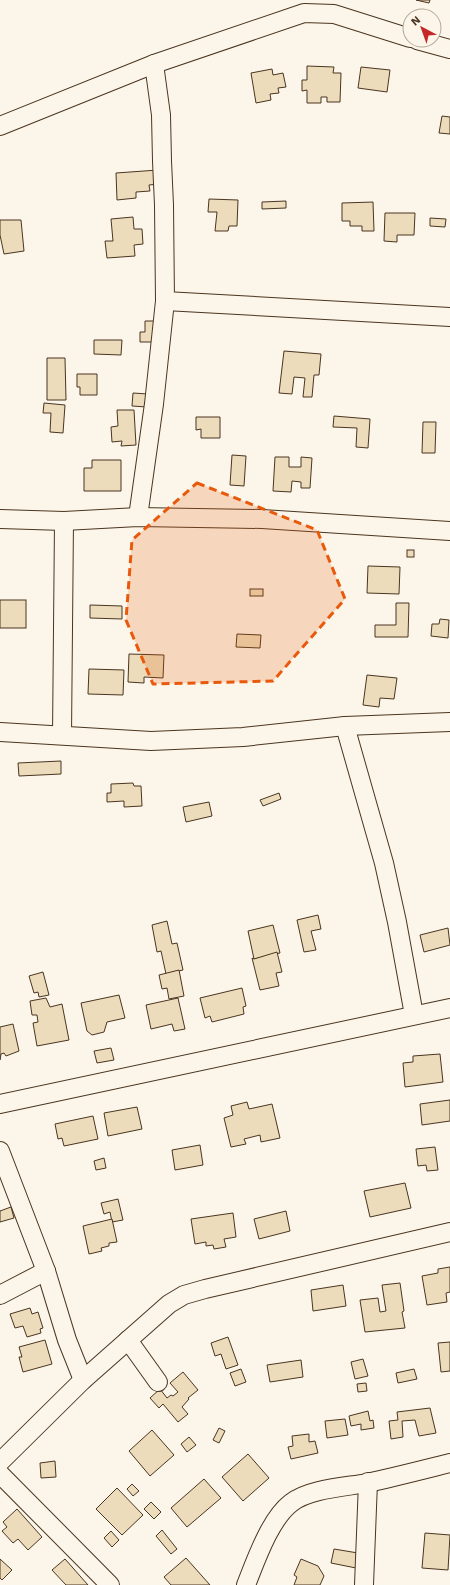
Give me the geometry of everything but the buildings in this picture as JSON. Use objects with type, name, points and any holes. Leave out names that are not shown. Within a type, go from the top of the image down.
[{"type":"street","points":[[0,126],[301,6],[337,7],[402,35]]},
{"type":"street","points":[[138,517],[154,404],[165,301],[161,115],[154,64]]},
{"type":"street","points":[[165,301],[450,318]]},
{"type":"street","points":[[0,518],[64,521],[138,517],[262,519],[450,531]]},
{"type":"street","points":[[62,735],[64,521]]},
{"type":"street","points":[[0,732],[151,741],[243,737],[345,726],[450,722]]},
{"type":"street","points":[[345,726],[384,863],[397,922],[414,1015]]},
{"type":"street","points":[[0,1104],[450,1008]]},
{"type":"street","points":[[0,1151],[46,1271],[67,1340],[83,1380]]},
{"type":"street","points":[[0,1462],[83,1380],[169,1304],[184,1295],[281,1270],[450,1232]]},
{"type":"street","points":[[0,1295],[46,1271]]},
{"type":"street","points":[[128,1340],[158,1382]]},
{"type":"street","points":[[246,1585],[263,1544],[280,1515],[290,1503],[307,1494],[450,1463]]},
{"type":"street","points":[[0,1474],[110,1585]]},
{"type":"street","points":[[364,1585],[368,1482]]},
{"type":"highlighted area","points":[[197,483],[317,530],[345,599],[273,681],[153,684],[126,620],[132,540]]}]
